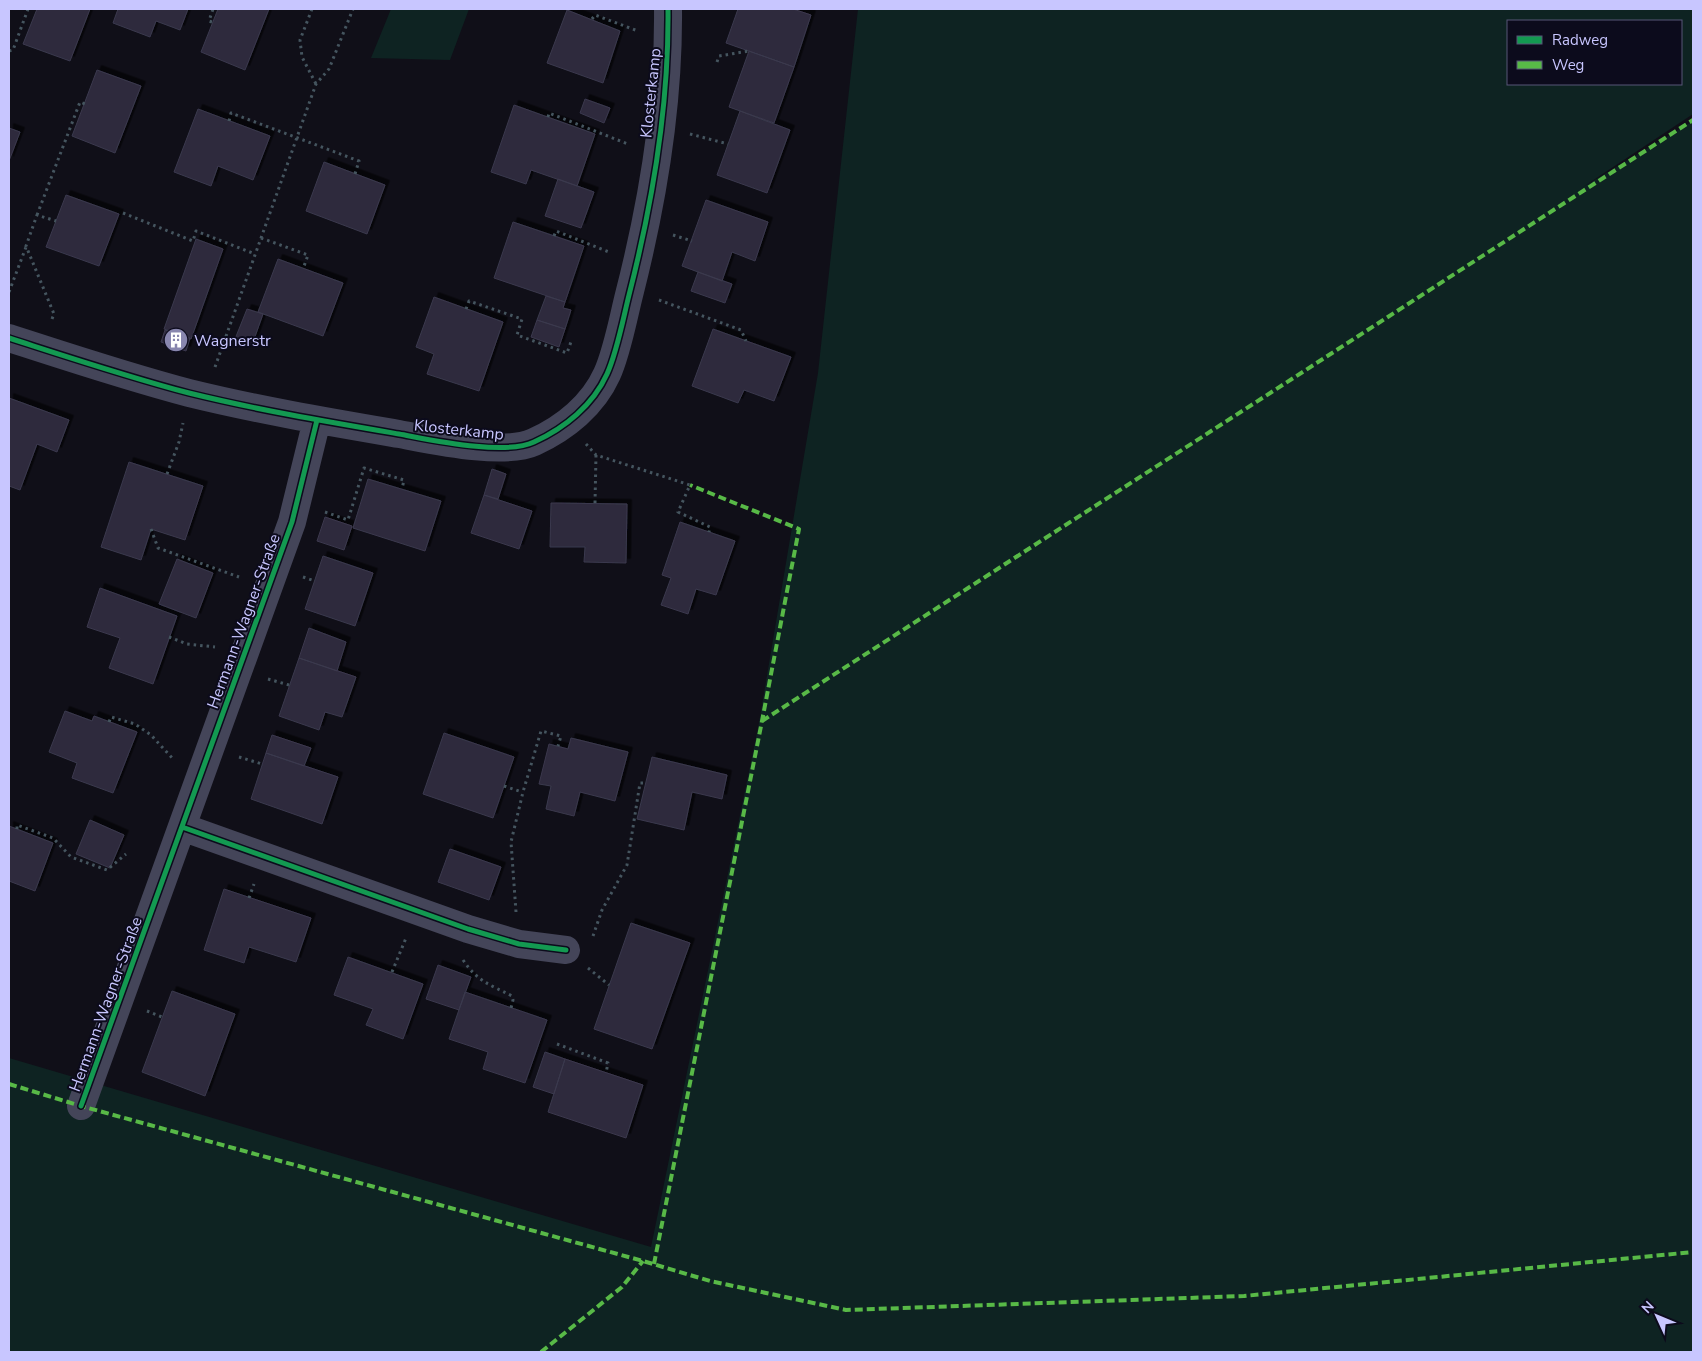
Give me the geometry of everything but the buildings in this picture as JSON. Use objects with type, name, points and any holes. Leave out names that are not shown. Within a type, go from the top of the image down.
[{"type":"street","name":"Klosterkamp","points":[[9,338],[197,394],[317,420],[455,444],[507,447],[532,443],[567,423],[588,403],[607,374],[619,336],[638,262],[656,155],[668,42],[668,9]]},
{"type":"street","name":"Hermann-Wagner-Straße","points":[[81,1106],[298,503],[317,420]]},
{"type":"street","points":[[182,827],[468,929],[574,957]]},
{"type":"path","points":[[9,51],[13,50],[28,9]]},
{"type":"path","points":[[212,22],[209,21],[214,9]]},
{"type":"path","points":[[312,9],[300,40],[302,57],[316,84]]},
{"type":"path","points":[[167,474],[197,394],[255,254],[316,84],[329,69],[353,9]]},
{"type":"path","points":[[592,19],[595,15],[668,42]]},
{"type":"path","points":[[716,62],[719,56],[749,51]]},
{"type":"path","points":[[9,292],[80,102],[84,104]]},
{"type":"path","points":[[229,121],[231,113],[359,161],[356,174]]},
{"type":"path","points":[[548,117],[549,113],[656,155]]},
{"type":"path","points":[[660,126],[728,144]]},
{"type":"path","points":[[122,214],[193,241],[196,231],[255,254]]},
{"type":"path","points":[[37,215],[56,221]]},
{"type":"path","points":[[554,236],[556,232],[638,262]]},
{"type":"path","points":[[261,238],[308,255],[304,269]]},
{"type":"path","points":[[26,246],[54,314],[44,349]]},
{"type":"path","points":[[631,290],[742,330],[746,341]]},
{"type":"path","points":[[466,308],[469,301],[522,320],[517,335],[568,353],[572,339]]},
{"type":"path","points":[[567,423],[596,455],[690,485],[678,512],[710,527],[709,532]]},
{"type":"path","points":[[595,503],[596,455]]},
{"type":"path","points":[[298,503],[348,520],[364,468],[404,480],[402,489]]},
{"type":"path","points":[[151,528],[158,548],[268,587]]},
{"type":"path","points":[[169,637],[187,644],[245,651]]},
{"type":"path","points":[[109,722],[110,717],[135,724],[151,735],[175,762],[202,772]]},
{"type":"path","points":[[519,944],[511,842],[541,731],[561,736],[558,746]]},
{"type":"path","points":[[593,937],[602,910],[627,865],[640,783],[645,783]]},
{"type":"path","points":[[504,786],[523,792]]},
{"type":"path","points":[[17,829],[17,825],[53,838],[71,857],[107,870],[126,854]]},
{"type":"path","points":[[459,954],[472,973],[479,979],[512,996],[511,1008]]},
{"type":"path","points":[[574,957],[609,985]]},
{"type":"path","points":[[557,1044],[608,1063],[606,1072]]},
{"type":"green space","points":[[391,9],[469,9],[450,60],[371,58]]},
{"type":"green space","points":[[858,9],[1693,9],[1693,114],[1583,187],[1693,121],[1693,1352],[9,1352],[9,1058],[651,1247],[759,723],[818,373]]},
{"type":"marked path","points":[[762,721],[1693,120]]},
{"type":"marked path","points":[[654,1264],[799,529],[690,485]]},
{"type":"marked path","points":[[9,1084],[81,1106],[710,1281],[846,1310],[1244,1296],[1693,1252]]},
{"type":"marked path","points":[[541,1352],[622,1287],[643,1261]]},
{"type":"cycle path","points":[[9,338],[121,374],[241,405],[468,446],[505,448],[534,442],[567,423],[594,396],[607,374],[617,346],[645,225],[658,153],[666,80],[668,9]]},
{"type":"cycle path","points":[[81,1106],[292,522],[317,420]]},
{"type":"cycle path","points":[[182,827],[468,929],[519,944],[566,950]]},
{"type":"place","name":"Wagnerstr","points":[[176,340]]}]
